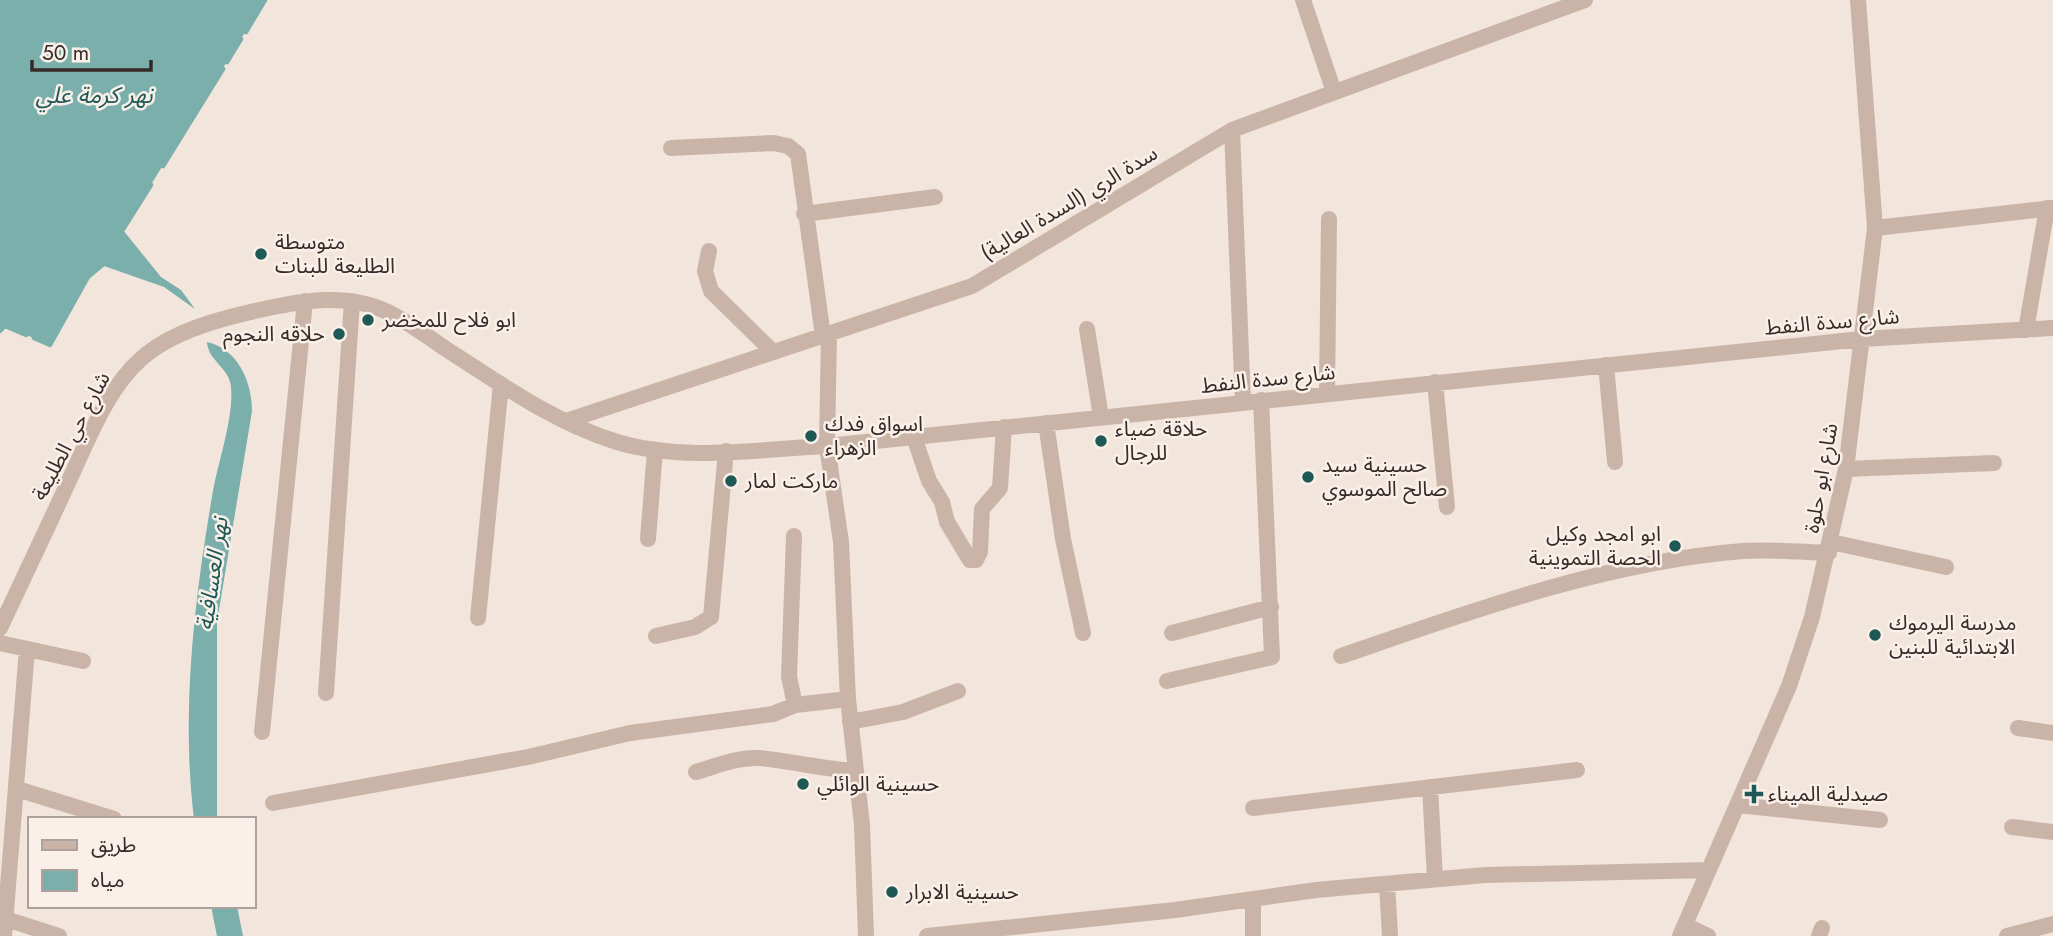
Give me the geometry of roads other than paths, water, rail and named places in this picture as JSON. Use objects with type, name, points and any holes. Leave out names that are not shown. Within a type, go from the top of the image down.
[{"type":"street","points":[[1303,0],[1334,92]]},
{"type":"street","name":"سدة الري (السدة العالية)","points":[[566,421],[972,286],[1232,130],[1585,0]]},
{"type":"street","name":"شارع ابو حلوة","points":[[1683,930],[1789,687],[1830,548],[1846,469],[1875,228],[1858,0]]},
{"type":"street","points":[[1232,130],[1243,402]]},
{"type":"street","points":[[671,148],[774,142],[788,146],[798,154],[804,214],[826,335],[827,446],[841,542],[848,699],[862,825],[866,936]]},
{"type":"street","points":[[804,214],[935,197]]},
{"type":"street","points":[[1875,228],[2050,208],[2026,330]]},
{"type":"street","points":[[1327,394],[1329,219]]},
{"type":"street","points":[[709,251],[705,271],[711,291],[773,352]]},
{"type":"street","points":[[326,693],[352,300]]},
{"type":"street","name":"شارع حي الطليعة","points":[[0,628],[4,609],[93,429],[132,368],[163,344],[200,328],[252,312],[305,301],[352,300],[398,317],[501,384]]},
{"type":"street","points":[[262,732],[305,301]]},
{"type":"street","name":"شارع سدة النفط","points":[[501,384],[566,421],[617,442],[655,450],[726,451],[827,446],[1862,339],[2053,328]]},
{"type":"street","points":[[1087,329],[1101,417]]},
{"type":"street","points":[[1606,365],[1615,462]]},
{"type":"street","points":[[1435,382],[1447,507]]},
{"type":"street","points":[[478,618],[501,384]]},
{"type":"street","points":[[1167,681],[1272,657],[1261,400]]},
{"type":"street","points":[[1046,423],[1063,540],[1083,633]]},
{"type":"street","points":[[914,437],[929,481],[942,502],[947,522],[970,560],[976,560],[980,552],[982,509],[1000,488],[1004,427]]},
{"type":"street","points":[[648,539],[655,450]]},
{"type":"street","points":[[656,636],[695,627],[711,617],[726,451]]},
{"type":"street","points":[[1846,469],[1994,463]]},
{"type":"street","points":[[794,536],[789,677],[794,705]]},
{"type":"street","points":[[1341,656],[1465,614],[1578,581],[1671,559],[1746,551],[1830,548],[1947,567]]},
{"type":"street","points":[[1172,633],[1271,607]]},
{"type":"street","points":[[0,643],[83,662]]},
{"type":"street","points":[[4,936],[26,649]]},
{"type":"street","points":[[850,722],[903,712],[958,691]]},
{"type":"street","points":[[273,803],[442,775],[630,733],[773,714],[794,705],[848,699]]},
{"type":"street","points":[[2018,729],[2053,733]]},
{"type":"street","points":[[696,772],[733,760],[757,758],[820,769],[856,771]]},
{"type":"street","points":[[1253,808],[1577,770]]},
{"type":"street","points":[[1430,787],[1435,879]]},
{"type":"street","points":[[17,789],[108,817]]},
{"type":"street","points":[[1737,804],[1880,820]]},
{"type":"street","points":[[2012,827],[2053,832]]},
{"type":"street","points":[[928,936],[1016,932],[1253,899],[1435,879],[1485,875],[1709,870]]},
{"type":"street","points":[[1387,884],[1390,936]]},
{"type":"street","points":[[1253,899],[1253,936]]},
{"type":"street","points":[[6,919],[59,936]]},
{"type":"street","points":[[2007,936],[2053,924]]},
{"type":"street","points":[[1683,930],[1708,936]]},
{"type":"water","name":"نهر كرمة علي","points":[[0,0],[265,0],[123,230],[161,277],[181,290],[195,309],[164,287],[104,266],[88,277],[50,345],[5,326],[0,331]]},
{"type":"water","name":"نهر العسافية","points":[[207,342],[218,346],[235,359],[246,378],[252,411],[217,622],[217,817],[194,817],[189,739],[191,657],[212,497],[228,427],[231,400],[230,380],[208,349]]},
{"type":"water","points":[[211,908],[237,908],[243,936],[217,936]]},
{"type":"waterway","points":[[246,32],[265,0]]},
{"type":"waterway","points":[[227,62],[241,39]]},
{"type":"waterway","points":[[163,166],[223,69]]},
{"type":"waterway","points":[[122,231],[151,185]]},
{"type":"waterway","points":[[34,338],[50,345],[88,277],[107,261]]},
{"type":"waterway","points":[[0,331],[5,326],[26,335]]},
{"type":"place","name":"متوسطة الطليعة للبنات","points":[[261,254]]},
{"type":"place","name":"ابو فلاح للمخضر","points":[[368,320]]},
{"type":"place","name":"حلاقه النجوم","points":[[339,334]]},
{"type":"place","name":"اسواق فدك الزهراء","points":[[811,436]]},
{"type":"place","name":"حلاقة ضياء للرجال","points":[[1101,441]]},
{"type":"place","name":"حسينية سيد صالح الموسوي","points":[[1308,477]]},
{"type":"place","name":"ماركت لمار","points":[[731,481]]},
{"type":"place","name":"ابو امجد وكيل الحصة التموينية","points":[[1675,546]]},
{"type":"place","name":"مدرسة اليرموك الابتدائية للبنين","points":[[1875,635]]},
{"type":"place","name":"حسينية الوائلي","points":[[803,784]]},
{"type":"place","name":"صيدلية الميناء","points":[[1754,794]]},
{"type":"place","name":"حسينية الابرار","points":[[892,892]]}]
